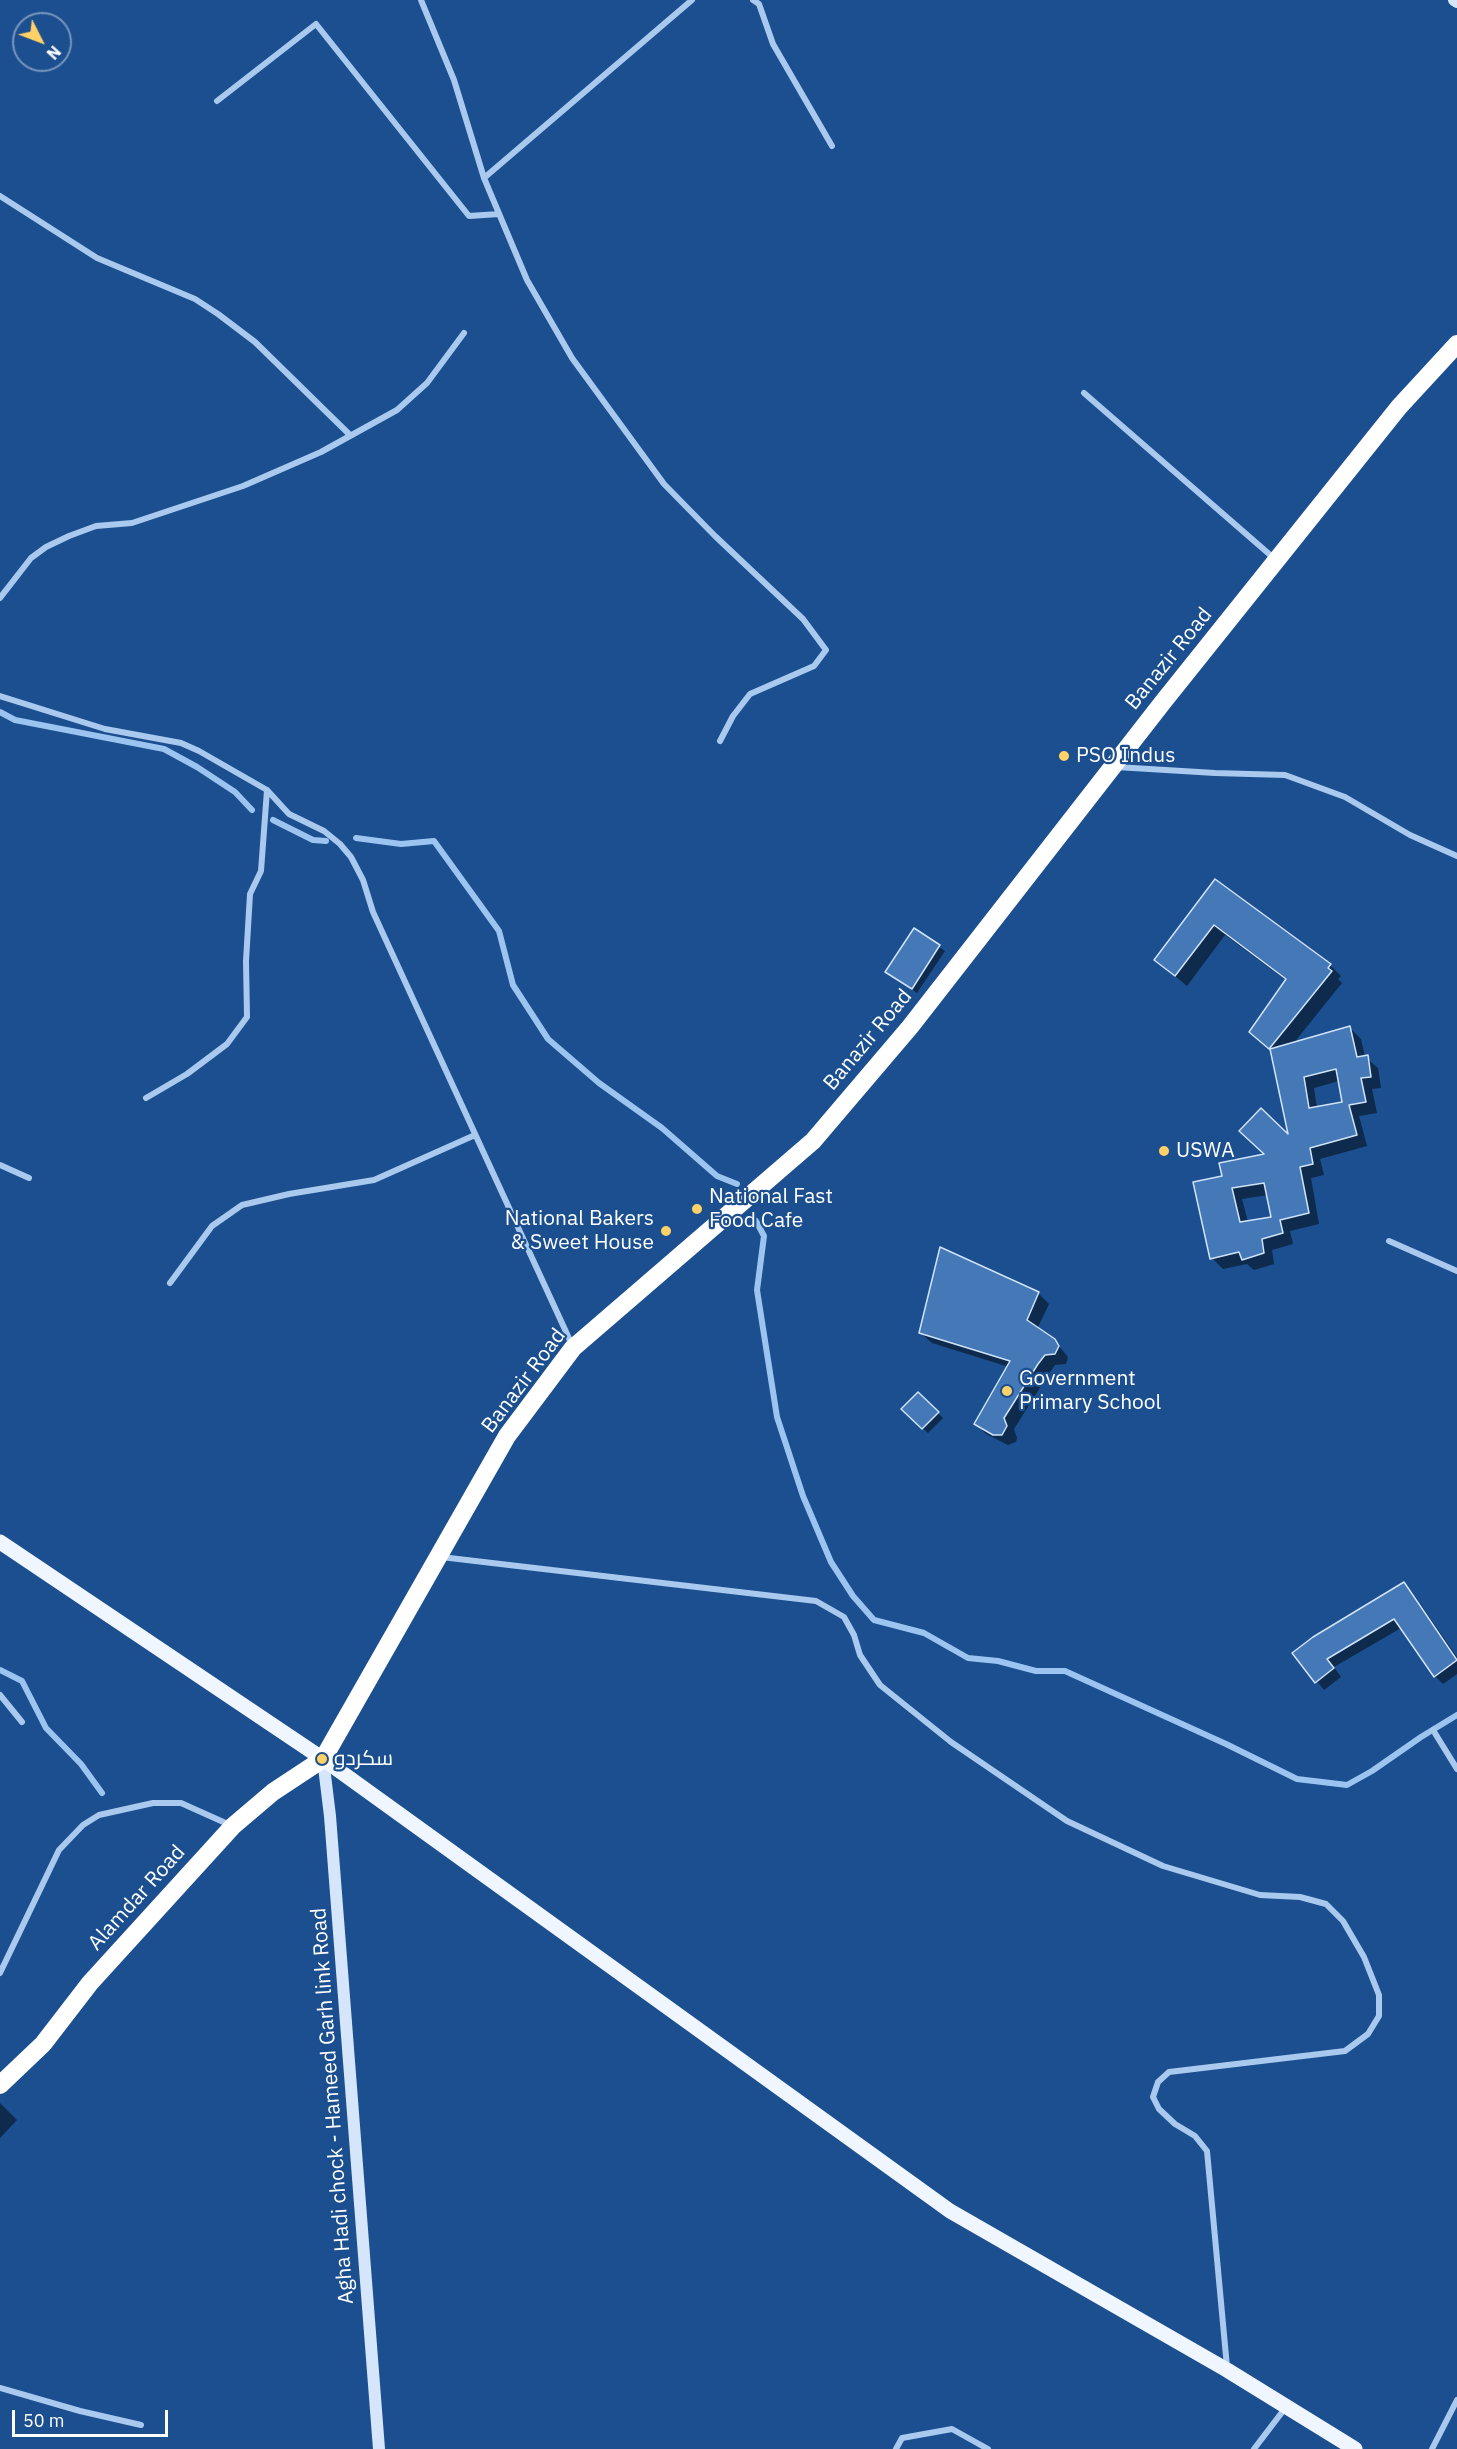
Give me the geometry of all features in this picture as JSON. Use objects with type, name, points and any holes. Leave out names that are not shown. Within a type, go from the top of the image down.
[{"type":"highway","name":"Banazir Road","points":[[323,1759],[507,1437],[573,1348],[813,1142],[910,1027],[1112,766],[1399,407],[1457,344]]},
{"type":"highway","name":"Alamdar Road","points":[[0,2085],[43,2044],[90,1983],[233,1826],[273,1792],[323,1759]]},
{"type":"main road","points":[[0,1542],[323,1759],[950,2211],[1227,2370],[1355,2449]]},
{"type":"main road","name":"Agha Hadi chock - Hameed Garh link Road","points":[[323,1759],[330,1816],[379,2449]]},
{"type":"street","points":[[421,0],[454,80],[484,178],[499,214],[527,280],[572,358],[664,484],[803,619],[826,650],[814,666],[750,694],[733,716],[720,741]]},
{"type":"street","points":[[484,178],[692,0]]},
{"type":"street","points":[[753,0],[759,4],[772,44],[832,146]]},
{"type":"street","points":[[217,101],[316,24],[469,216],[499,214]]},
{"type":"street","points":[[0,196],[97,258],[195,299],[218,314],[255,342],[350,435]]},
{"type":"street","points":[[0,597],[31,558],[46,547],[69,536],[96,526],[132,523],[243,486],[321,452],[398,410],[416,395],[464,333]]},
{"type":"street","points":[[1084,393],[1276,561]]},
{"type":"street","points":[[0,696],[105,729],[181,743],[267,790],[289,814],[324,831],[340,844],[351,857],[363,880],[373,912],[573,1348]]},
{"type":"street","points":[[1112,766],[1285,775],[1345,797],[1410,835],[1457,856]]},
{"type":"street","points":[[146,1098],[187,1074],[227,1044],[247,1017],[246,961],[250,894],[261,871],[267,790]]},
{"type":"street","points":[[170,1283],[212,1226],[242,1205],[289,1194],[374,1180],[475,1135]]},
{"type":"street","points":[[0,1165],[29,1178]]},
{"type":"street","points":[[1389,1241],[1457,1271]]},
{"type":"street","points":[[438,1557],[816,1602],[844,1617],[854,1635],[860,1655],[880,1685],[951,1742],[1067,1821],[1163,1866],[1260,1895],[1300,1897],[1326,1904],[1342,1921],[1364,1957],[1379,1995],[1379,2016],[1368,2034],[1345,2052],[1169,2072],[1158,2082],[1153,2097],[1159,2109],[1175,2124],[1195,2136],[1206,2151],[1227,2370]]},
{"type":"street","points":[[0,1695],[22,1722]]},
{"type":"street","points":[[1433,1730],[1457,1769]]},
{"type":"street","points":[[0,1972],[59,1850],[83,1825],[99,1815],[153,1803],[181,1803],[233,1826]]},
{"type":"street","points":[[0,2388],[141,2425]]},
{"type":"street","points":[[1432,2449],[1457,2400]]},
{"type":"street","points":[[1254,2449],[1286,2407]]},
{"type":"street","points":[[896,2449],[902,2438],[952,2429],[988,2449]]},
{"type":"building","points":[[1215,879],[1331,964],[1328,968],[1332,971],[1269,1049],[1249,1032],[1286,979],[1214,925],[1175,976],[1154,960]]},
{"type":"building","points":[[914,928],[940,945],[912,989],[885,972]]},
{"type":"building","points":[[1350,1026],[1357,1057],[1368,1055],[1371,1077],[1361,1078],[1366,1102],[1349,1105],[1357,1135],[1310,1148],[1313,1164],[1300,1167],[1309,1213],[1280,1220],[1283,1233],[1262,1239],[1264,1253],[1242,1260],[1239,1252],[1210,1259],[1193,1182],[1222,1176],[1219,1163],[1264,1154],[1239,1131],[1261,1108],[1288,1134],[1270,1049]],"holes":[[[1336,1069],[1342,1102],[1309,1108],[1304,1077]],[[1264,1183],[1271,1217],[1240,1222],[1232,1188]]]},
{"type":"building","points":[[940,1247],[1039,1292],[1027,1320],[1055,1339],[1059,1346],[1055,1354],[1045,1355],[1038,1364],[1004,1418],[1007,1426],[1002,1435],[993,1435],[974,1424],[1010,1361],[919,1333]]},
{"type":"building","points":[[918,1392],[939,1412],[922,1429],[901,1409]]},
{"type":"building","points":[[1404,1582],[1457,1660],[1434,1677],[1394,1619],[1327,1659],[1334,1668],[1315,1683],[1292,1653],[1313,1637]]},
{"type":"waterway","points":[[0,712],[15,720],[164,749],[235,792],[252,810]]},
{"type":"waterway","points":[[273,820],[313,840],[326,841]]},
{"type":"waterway","points":[[356,838],[401,844],[434,841],[499,931],[513,985],[548,1039],[599,1083],[662,1128],[717,1176],[737,1184]]},
{"type":"waterway","points":[[756,1221],[764,1236],[757,1290],[777,1417],[803,1496],[831,1562],[853,1596],[874,1620],[924,1633],[968,1658],[998,1661],[1036,1671],[1065,1671],[1297,1779],[1347,1785],[1457,1715]]},
{"type":"waterway","points":[[0,1670],[22,1681],[46,1728],[81,1764],[102,1793]]},
{"type":"place","name":"PSO Indus","points":[[1064,756]]},
{"type":"place","name":"USWA","points":[[1164,1151]]},
{"type":"place","name":"National Fast Food Cafe","points":[[697,1209]]},
{"type":"place","name":"National Bakers & Sweet House","points":[[666,1231]]},
{"type":"place","name":"Government Primary School","points":[[1007,1391]]},
{"type":"place","name":"سکردو","points":[[322,1759]]}]
